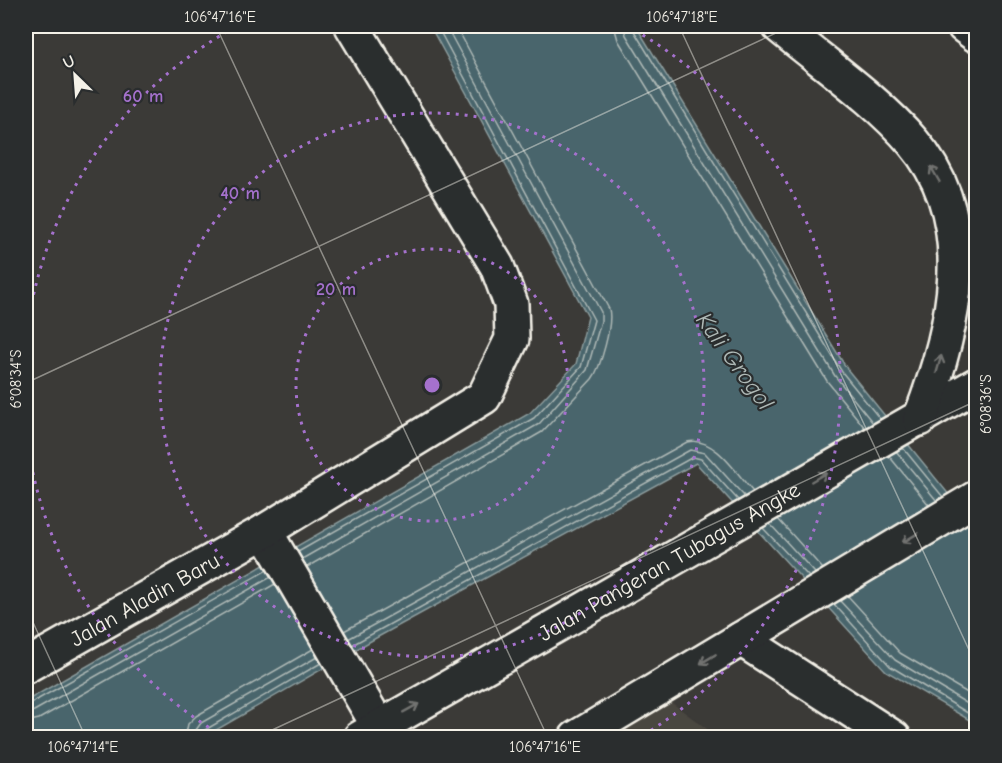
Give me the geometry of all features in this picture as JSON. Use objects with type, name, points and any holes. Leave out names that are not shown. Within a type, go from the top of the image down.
[{"type":"main road","name":"Jalan Aladin Baru","points":[[26,666],[269,538],[484,397],[512,339],[511,304],[508,294],[497,266],[352,26]]},
{"type":"main road","points":[[779,26],[895,123],[928,162],[947,201],[956,248],[950,321],[911,424]]},
{"type":"main road","points":[[964,26],[976,35]]},
{"type":"main road","name":"Jalan Pangeran Tubagus Angke","points":[[370,732],[732,527],[976,385]]},
{"type":"main road","points":[[576,738],[968,503]]},
{"type":"main road","points":[[269,538],[351,679],[370,732]]},
{"type":"main road","points":[[741,639],[894,738]]},
{"type":"shaded area","points":[[672,703],[718,737],[611,737]]},
{"type":"water","name":"Kali Grogol","points":[[430,26],[636,26],[847,369],[976,528],[976,724],[886,671],[696,463],[376,638],[204,737],[26,737],[26,701],[530,413],[576,364],[588,317]]}]
